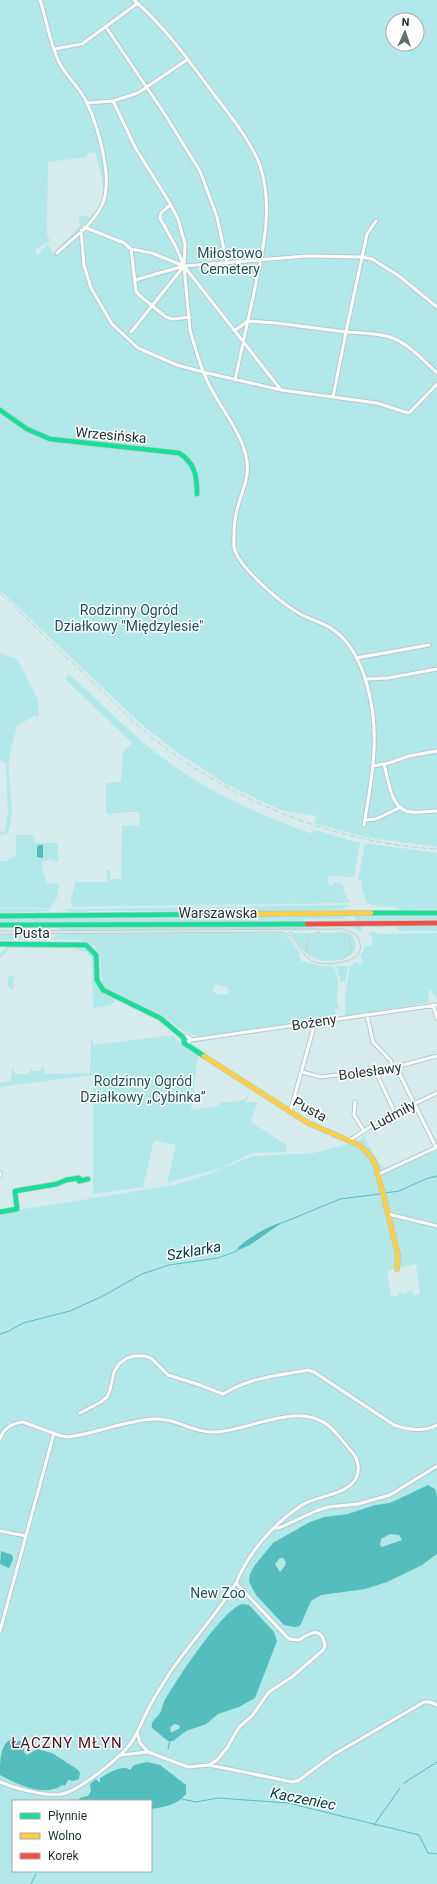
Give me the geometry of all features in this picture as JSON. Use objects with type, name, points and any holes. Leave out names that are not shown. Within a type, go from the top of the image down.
[{"type":"street","points":[[40,0],[54,49],[60,64],[70,78],[75,82],[86,103],[101,149],[107,184],[101,208],[57,253]]},
{"type":"street","points":[[134,0],[164,30],[188,59],[240,130],[258,162],[264,186],[267,219],[261,259],[235,380]]},
{"type":"street","points":[[54,49],[82,44],[138,4]]},
{"type":"street","points":[[106,27],[147,87],[202,174],[222,234],[227,263]]},
{"type":"street","points":[[86,103],[113,101],[131,96],[188,59]]},
{"type":"street","points":[[113,101],[136,149],[170,205],[183,234],[185,244],[184,266],[190,317],[190,330],[203,372],[240,441],[247,458],[248,477],[236,514],[234,546],[236,553],[251,574],[290,608],[302,615],[326,625],[338,634],[356,658],[366,679],[374,735],[373,766],[364,826]]},
{"type":"street","points":[[170,205],[161,213],[160,218],[176,246],[184,266],[281,390]]},
{"type":"street","points":[[333,397],[367,234],[376,221]]},
{"type":"street","points":[[84,227],[124,243],[131,249],[152,253],[184,266]]},
{"type":"street","points":[[81,230],[83,259],[89,283],[112,324],[133,344],[177,365],[281,390],[377,403],[408,413],[437,384]]},
{"type":"street","points":[[131,249],[135,280],[139,295],[166,317],[172,319],[190,317]]},
{"type":"street","points":[[135,280],[184,266],[307,256],[362,257],[372,259],[399,276],[437,307]]},
{"type":"street","points":[[131,332],[184,266]]},
{"type":"street","points":[[234,331],[248,321],[386,336],[396,340],[412,350],[437,373]]},
{"type":"street","name":"Wrzesińska","points":[[0,410],[27,429],[50,439],[179,453],[189,459],[194,465],[196,472],[197,494]]},
{"type":"street","points":[[356,658],[429,645]]},
{"type":"street","points":[[366,679],[393,677],[437,669]]},
{"type":"street","points":[[373,766],[409,756],[437,751]]},
{"type":"street","points":[[384,764],[393,796],[401,807],[410,811],[437,811]]},
{"type":"street","points":[[365,820],[376,819],[401,807]]},
{"type":"street","name":"Warszawska","points":[[0,916],[437,913]]},
{"type":"street","name":"Warszawska","points":[[0,925],[437,923]]},
{"type":"street","name":"Pusta","points":[[0,944],[59,946],[77,944],[90,948],[97,959],[97,980],[102,990],[160,1018],[184,1038],[184,1043],[190,1042],[206,1057],[290,1112],[317,1128],[350,1140],[371,1156],[379,1174],[386,1210],[398,1255],[398,1269]]},
{"type":"street","name":"Bożeny","points":[[190,1042],[437,1004]]},
{"type":"street","points":[[433,1005],[437,1018]]},
{"type":"street","points":[[367,1015],[373,1042],[390,1061],[437,1147],[379,1174]]},
{"type":"street","points":[[290,1112],[315,1023]]},
{"type":"street","name":"Bolesławy","points":[[302,1072],[321,1077],[394,1068],[437,1056]]},
{"type":"street","points":[[375,1070],[395,1113]]},
{"type":"street","name":"Ludmiły","points":[[350,1140],[395,1113],[437,1093]]},
{"type":"street","points":[[354,1102],[354,1114],[364,1131]]},
{"type":"street","points":[[0,1212],[17,1209],[16,1191],[57,1184],[66,1180],[79,1178],[79,1181],[88,1179]]},
{"type":"street","points":[[388,1214],[437,1226]]},
{"type":"street","points":[[80,1413],[101,1402],[107,1397],[114,1372],[119,1364],[127,1358],[144,1356],[151,1358],[168,1375],[223,1394],[238,1385],[253,1380],[308,1370],[314,1372],[394,1425],[403,1428],[420,1430],[437,1425]]},
{"type":"street","points":[[0,1439],[8,1427],[23,1422],[69,1437],[135,1422],[156,1419],[171,1421],[193,1430],[218,1432],[252,1426],[293,1415],[307,1416],[319,1420],[329,1426],[355,1456],[358,1464],[356,1479],[345,1489],[302,1505],[275,1528],[255,1548],[222,1605],[190,1644],[154,1697],[134,1739],[121,1755],[74,1789],[62,1794],[34,1791],[10,1786],[0,1782]]},
{"type":"street","points":[[0,1631],[54,1433]]},
{"type":"street","points":[[275,1528],[279,1528],[322,1509],[358,1504],[390,1495],[437,1466]]},
{"type":"street","points":[[0,1531],[26,1536]]},
{"type":"street","points":[[209,1765],[217,1760],[227,1748],[239,1727],[252,1716],[269,1692],[292,1677],[325,1646],[322,1635],[316,1632],[310,1633],[299,1640],[289,1639],[236,1583]]},
{"type":"street","points":[[121,1755],[148,1752],[188,1767],[209,1765],[293,1782],[299,1780],[334,1755],[424,1702],[430,1702],[437,1705]]},
{"type":"street","points":[[137,1731],[140,1743],[148,1752]]},
{"type":"green space","name":"Miłostowo Cemetery","points":[[0,0],[437,0],[437,847],[369,838],[313,823],[316,821],[314,819],[318,819],[315,816],[281,810],[226,784],[175,751],[140,723],[0,590],[0,279],[3,277],[0,278]],"holes":[[[95,152],[102,178],[103,194],[97,209],[90,217],[80,215],[80,226],[55,251],[57,254],[54,254],[48,244],[37,255],[35,250],[50,240],[47,235],[48,162],[87,157],[87,154]]]},
{"type":"green space","points":[[0,653],[17,659],[38,700],[39,717],[34,716],[17,726],[9,759],[9,778],[12,806],[11,824],[8,833],[0,835],[0,832],[5,831],[8,814],[6,763],[0,761]]},
{"type":"green space","points":[[69,674],[122,724],[155,752],[191,777],[229,799],[310,833],[314,833],[311,829],[356,842],[437,853],[437,909],[412,909],[411,911],[396,909],[395,907],[379,907],[366,903],[364,893],[362,893],[362,881],[358,880],[365,844],[360,843],[354,877],[328,876],[328,884],[333,885],[334,882],[342,884],[347,899],[350,900],[350,903],[73,907],[71,898],[75,882],[107,882],[107,870],[110,870],[110,879],[121,879],[122,826],[140,825],[139,812],[112,813],[111,816],[106,813],[106,783],[121,782],[123,752],[132,743],[65,679]]},
{"type":"green space","points":[[16,835],[34,835],[35,843],[58,843],[58,862],[53,860],[42,861],[42,867],[47,883],[59,884],[57,898],[50,908],[0,907],[0,861],[6,861],[16,855]]},
{"type":"green space","points":[[348,905],[343,909],[302,911],[87,911],[84,913],[66,911],[66,909]]},
{"type":"green space","points":[[0,908],[49,909],[49,911],[0,913]]},
{"type":"green space","points":[[437,915],[437,920],[357,921],[353,916]]},
{"type":"green space","points":[[346,917],[343,919],[306,919],[298,921],[0,923],[0,918]]},
{"type":"green space","points":[[362,925],[362,932],[350,926],[315,927],[315,929],[58,930],[59,927]]},
{"type":"green space","points":[[408,925],[437,926],[437,931],[399,931],[397,929],[397,927]]},
{"type":"green space","points":[[288,931],[292,931],[293,933],[313,933],[305,941],[307,955]]},
{"type":"green space","points":[[340,931],[347,932],[354,939],[355,950],[349,957],[352,942],[348,935]]},
{"type":"green space","points":[[372,932],[380,934],[437,933],[437,999],[431,990],[429,991],[428,1002],[426,1003],[345,1016],[345,997],[350,966],[356,962],[361,965],[363,960],[360,958],[365,946],[371,946],[373,936],[369,935],[369,933]]},
{"type":"green space","points":[[283,933],[292,940],[291,941],[301,954],[299,955],[302,963],[305,961],[307,964],[309,962],[315,965],[334,967],[338,980],[337,1005],[339,1005],[338,1009],[335,1009],[336,1017],[199,1037],[183,1031],[160,1014],[106,988],[102,980],[100,957],[97,949],[92,944],[78,940],[52,940],[52,937],[55,937],[55,935]],"holes":[[[216,984],[227,987],[229,993],[225,995],[214,993],[213,989]]]},
{"type":"green space","points":[[318,933],[343,934],[350,941],[352,946],[348,955],[337,960],[329,961],[315,958],[310,955],[307,950],[307,943],[311,936]]},
{"type":"green space","points":[[28,934],[20,940],[0,940],[0,935]]},
{"type":"green space","points":[[44,936],[48,940],[23,940],[29,937]]},
{"type":"green space","points":[[74,945],[86,948],[93,954],[96,985],[101,991],[116,1001],[108,1006],[93,1008],[92,959],[85,951],[80,951],[75,948],[9,948],[0,959],[0,954],[8,946]]},
{"type":"green space","points":[[336,966],[348,966],[345,982],[341,982]]},
{"type":"green space","points":[[14,976],[13,989],[11,989],[8,986],[8,977]]},
{"type":"green space","name":"Rodzinny Ogród Działkowy „Cybinka”","points":[[173,1035],[179,1043],[198,1055],[191,1110],[219,1106],[219,1103],[244,1100],[250,1092],[249,1088],[251,1090],[245,1103],[257,1102],[251,1122],[286,1145],[287,1152],[252,1153],[221,1168],[167,1183],[176,1145],[154,1140],[143,1187],[93,1194],[93,1075],[0,1087],[0,1083],[11,1081],[13,1068],[15,1074],[29,1074],[31,1067],[32,1071],[41,1071],[41,1066],[44,1068],[44,1074],[90,1073],[91,1040],[93,1040],[93,1045]]},
{"type":"green space","points":[[366,1135],[365,1139],[382,1167],[386,1168],[380,1170],[370,1152],[360,1143],[359,1140]]},
{"type":"green space","name":"New Zoo","points":[[347,1144],[357,1146],[365,1152],[377,1172],[389,1216],[437,1228],[437,1884],[0,1884],[0,1213],[174,1185],[201,1177],[253,1156],[314,1153]],"holes":[[[283,1222],[250,1245],[247,1241],[275,1224]],[[416,1264],[420,1294],[414,1296],[412,1290],[402,1294],[402,1292],[398,1293],[398,1296],[391,1297],[387,1271]]]},
{"type":"green space","points":[[437,1149],[437,1224],[391,1213],[388,1207],[382,1175]]},
{"type":"water","points":[[39,845],[43,845],[43,858],[37,857],[37,847]]},
{"type":"water","points":[[283,1222],[250,1245],[236,1251],[239,1247],[257,1234]]},
{"type":"water","points":[[428,1485],[435,1489],[437,1496],[437,1554],[422,1565],[387,1582],[365,1589],[321,1595],[311,1601],[300,1626],[294,1627],[284,1625],[256,1595],[249,1582],[250,1574],[255,1565],[273,1543],[310,1522],[324,1517],[348,1514],[375,1505],[390,1503]],"holes":[[[390,1534],[399,1535],[402,1540],[382,1547],[380,1545],[381,1539]],[[280,1558],[283,1558],[286,1562],[285,1566],[280,1572],[275,1564]]]},
{"type":"water","points":[[1,1551],[12,1555],[13,1559],[9,1568],[0,1564]]},
{"type":"water","points":[[242,1604],[249,1605],[274,1632],[277,1641],[255,1698],[239,1707],[218,1714],[206,1724],[186,1731],[173,1741],[168,1741],[152,1728],[152,1723],[161,1712],[163,1703],[188,1664],[211,1632],[233,1609]],"holes":[[[174,1724],[179,1725],[180,1728],[171,1733],[170,1728]]]},
{"type":"water","points":[[12,1739],[23,1742],[24,1752],[27,1755],[37,1749],[52,1753],[78,1770],[80,1773],[79,1779],[74,1781],[68,1780],[65,1786],[62,1785],[55,1789],[39,1790],[23,1786],[0,1775],[3,1749],[5,1744]]},
{"type":"water","points":[[147,1762],[160,1765],[186,1785],[186,1794],[175,1803],[152,1809],[152,1800],[79,1800],[80,1798],[88,1796],[91,1791],[90,1784],[96,1779],[100,1783],[100,1778],[115,1770],[127,1768],[130,1770],[134,1765]]},
{"type":"waterway","name":"Szklarka","points":[[385,1193],[399,1191],[428,1178],[437,1176]]},
{"type":"waterway","name":"Szklarka","points":[[282,1223],[340,1199],[380,1194]]},
{"type":"waterway","name":"Szklarka","points":[[0,1334],[23,1323],[70,1311],[103,1296],[142,1274],[169,1265],[218,1258],[237,1251]]},
{"type":"waterway","points":[[168,1749],[170,1741]]},
{"type":"waterway","name":"Kaczeniec","points":[[404,1783],[437,1762]]},
{"type":"waterway","name":"Kaczeniec","points":[[374,1825],[400,1788]]},
{"type":"waterway","name":"Kaczeniec","points":[[182,1799],[196,1802],[218,1798],[288,1803],[419,1835],[428,1853],[437,1854]]},
{"type":"waterway","points":[[31,1884],[36,1874]]},
{"type":"tram line","points":[[0,931],[344,929],[356,935],[360,948],[356,957],[343,962],[328,964],[310,960],[306,957],[294,940],[282,932],[0,934]]},
{"type":"tram line","points":[[310,956],[306,948],[307,941],[309,937],[320,932]]},
{"type":"tram line","points":[[338,932],[348,936],[352,946],[349,955],[340,960]]},
{"type":"railway","points":[[0,593],[139,726],[185,762],[218,782],[252,800],[287,815],[324,828],[361,838],[399,845],[437,849]]},
{"type":"traffic: fast","points":[[0,410],[27,429],[50,439],[179,453],[189,461],[194,470],[196,476],[197,494]]},
{"type":"traffic: fast","points":[[371,913],[437,913]]},
{"type":"traffic: fast","points":[[0,916],[246,914]]},
{"type":"traffic: fast","points":[[0,925],[307,924]]},
{"type":"traffic: fast","points":[[0,944],[86,945],[96,955],[97,980],[103,990],[160,1018],[184,1038],[184,1043],[204,1056]]},
{"type":"traffic: fast","points":[[0,1212],[17,1209],[15,1191],[57,1184],[66,1180],[79,1178],[79,1181],[88,1179]]},
{"type":"traffic: slow","points":[[246,914],[371,913]]},
{"type":"traffic: slow","points":[[204,1056],[308,1123],[359,1145],[368,1153],[375,1163],[388,1214],[398,1255],[397,1269]]},
{"type":"traffic: jam","points":[[307,924],[437,923]]},
{"type":"district","name":"ŁĄCZNY MŁYN","points":[[67,1743]]},
{"type":"park label","name":"Rodzinny Ogród Działkowy \"Międzylesie\"","points":[[129,618]]}]
